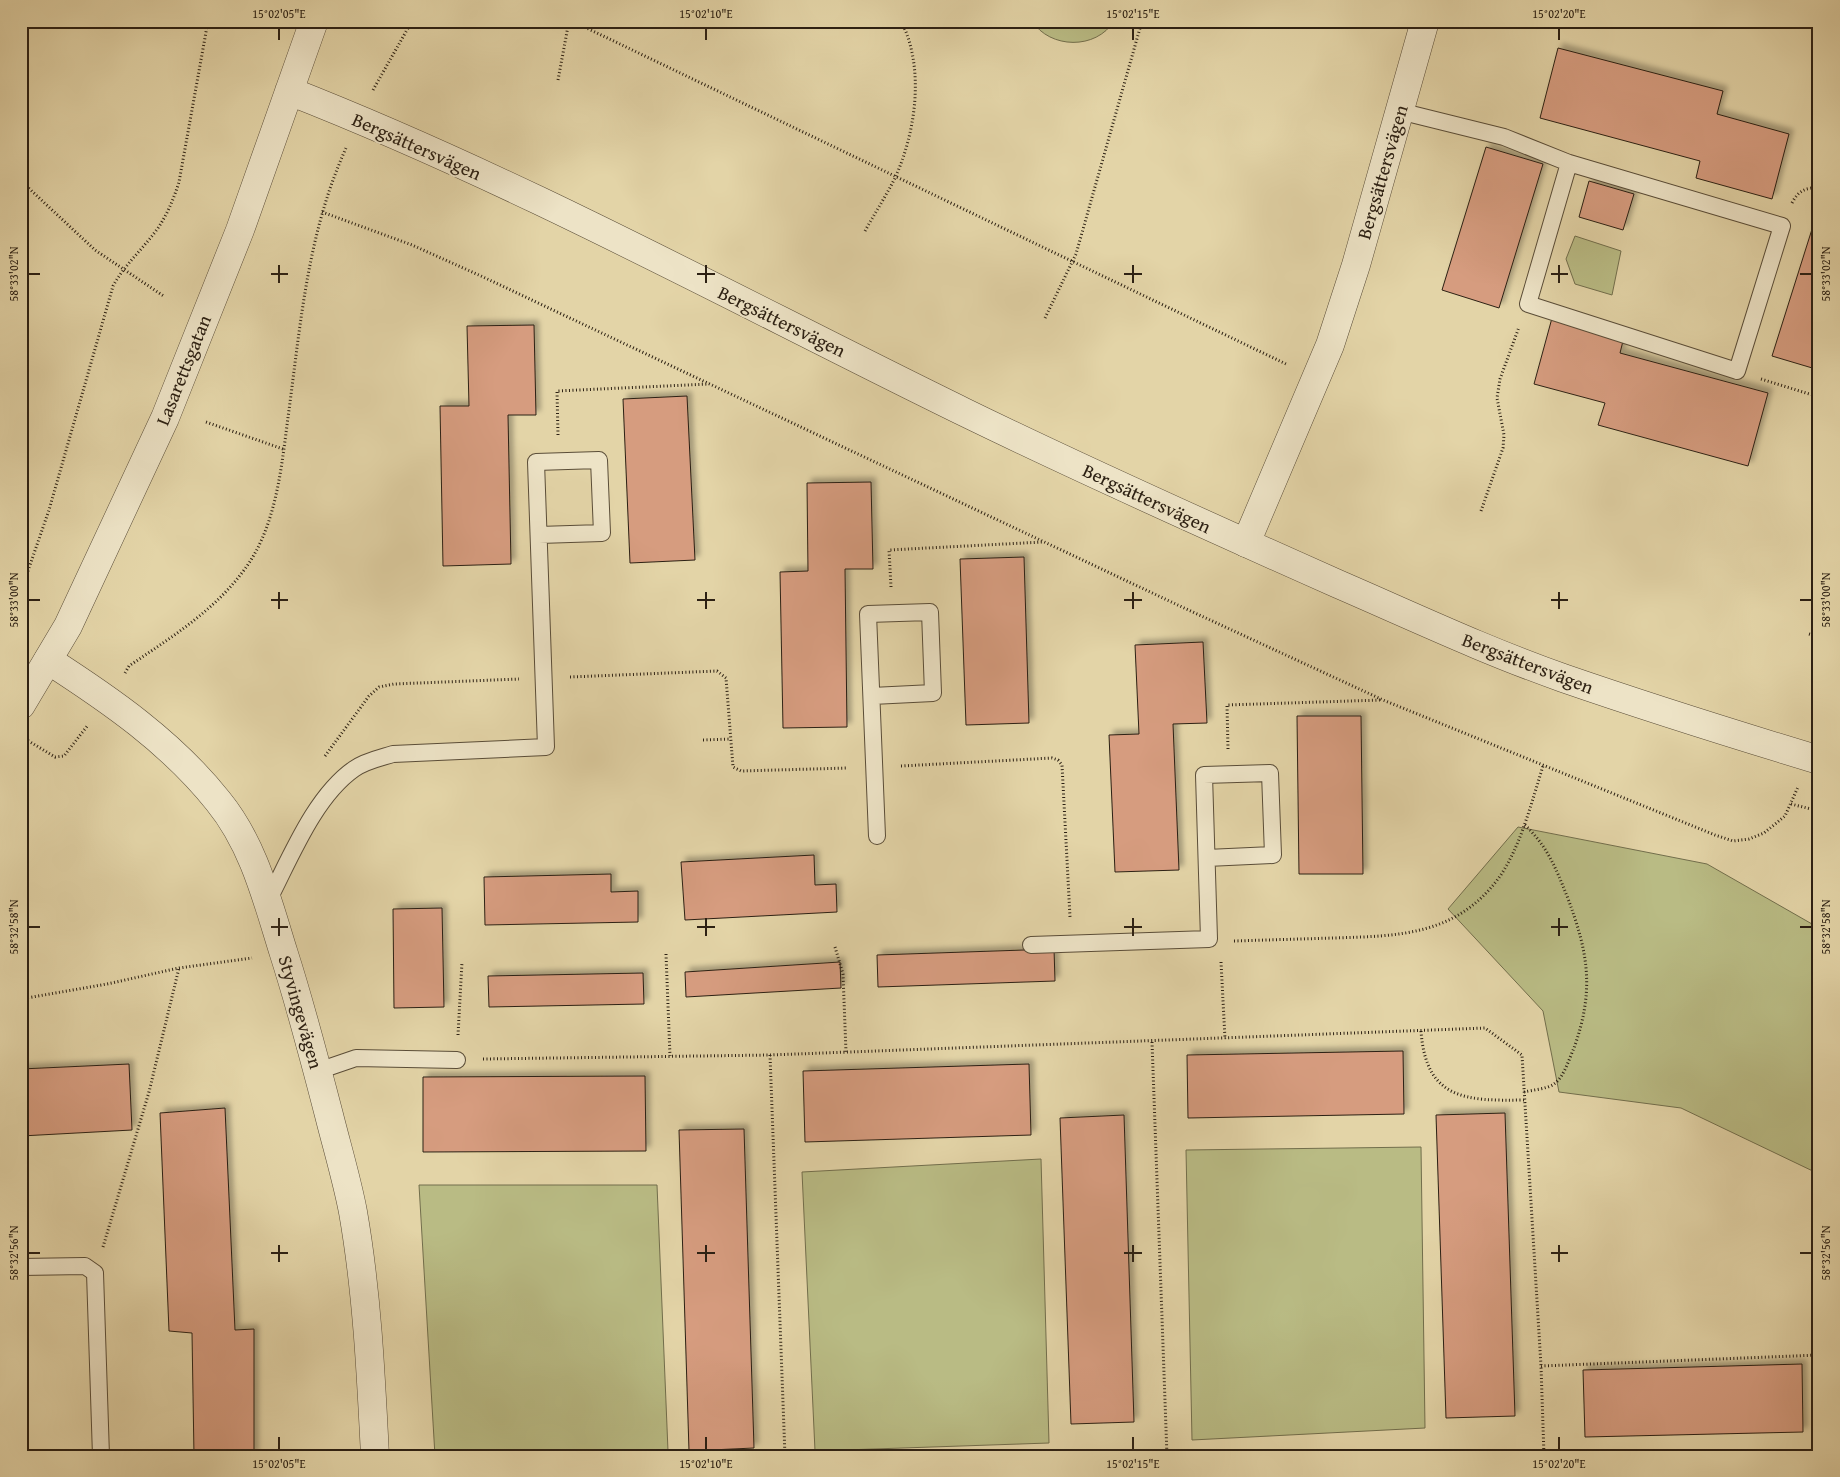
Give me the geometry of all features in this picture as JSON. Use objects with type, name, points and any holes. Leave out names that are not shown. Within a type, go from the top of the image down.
[{"type":"street","name":"Lasarettsgatan","points":[[21,705],[68,626],[165,418],[240,230],[314,21]]},
{"type":"street","name":"Bergsättersvägen","points":[[1246,543],[1316,379],[1356,265],[1425,21]]},
{"type":"street","name":"Bergsättersvägen","points":[[289,91],[359,119],[464,166],[740,300],[964,412],[1246,543],[1458,636],[1561,677],[1814,758]]},
{"type":"street","name":"Styvingevägen","points":[[48,660],[108,698],[183,761],[219,801],[245,841],[268,901],[302,1006],[353,1211],[371,1372],[375,1456]]},
{"type":"lane","points":[[1399,111],[1504,137],[1569,162],[1782,226],[1737,371],[1528,304],[1569,162]]},
{"type":"lane","points":[[268,901],[314,815],[336,784],[355,768],[376,758],[393,754],[546,747],[536,462],[599,460],[602,533],[539,535]]},
{"type":"lane","points":[[872,696],[933,693],[930,612],[868,614],[877,836]]},
{"type":"lane","points":[[1031,945],[1209,939],[1206,858],[1204,776],[1270,773],[1272,855],[1206,858]]},
{"type":"lane","points":[[318,1070],[356,1058],[457,1060]]},
{"type":"lane","points":[[21,1267],[85,1266],[95,1273],[101,1456]]},
{"type":"path","points":[[21,592],[49,510],[112,286],[122,270],[157,230],[171,207],[179,182],[208,21]]},
{"type":"path","points":[[21,736],[55,757],[64,756],[130,666],[189,625],[225,595],[250,563],[263,538],[273,508],[311,251],[322,212],[338,165],[359,119],[378,80],[412,21]]},
{"type":"path","points":[[558,80],[570,21],[1316,379]]},
{"type":"path","points":[[865,231],[895,177],[908,142],[914,100],[915,67],[907,32],[901,21]]},
{"type":"path","points":[[1045,318],[1072,262],[1142,21]]},
{"type":"path","points":[[21,181],[95,250],[122,270],[165,297]]},
{"type":"path","points":[[322,212],[412,245],[1384,700],[1543,766],[1733,841],[1749,839],[1764,833],[1785,816],[1814,758]]},
{"type":"path","points":[[1480,511],[1503,448],[1504,435],[1497,398],[1500,379],[1528,304]]},
{"type":"path","points":[[1737,371],[1819,398]]},
{"type":"path","points":[[560,461],[557,390],[710,384]]},
{"type":"path","points":[[206,422],[283,449]]},
{"type":"path","points":[[892,613],[889,550],[1045,542]]},
{"type":"path","points":[[1809,634],[1819,637]]},
{"type":"path","points":[[323,759],[369,696],[379,687],[394,684],[717,672],[726,678],[733,767],[741,771],[1042,759],[1058,760],[1062,765],[1072,943]]},
{"type":"path","points":[[1228,775],[1227,705],[1384,700]]},
{"type":"path","points":[[703,740],[731,739]]},
{"type":"path","points":[[1209,939],[1220,942],[1393,936],[1414,933],[1436,926],[1467,908],[1485,894],[1499,877],[1524,824],[1543,766]]},
{"type":"path","points":[[1791,804],[1819,811]]},
{"type":"path","points":[[1524,824],[1541,840],[1557,870],[1580,930],[1587,962],[1587,992],[1580,1032],[1566,1067],[1554,1085],[1524,1092]]},
{"type":"path","points":[[835,946],[843,974],[846,1052]]},
{"type":"path","points":[[21,999],[107,984],[179,968],[284,952]]},
{"type":"path","points":[[1221,952],[1225,1039]]},
{"type":"path","points":[[666,954],[670,1056]]},
{"type":"path","points":[[462,962],[457,1060],[770,1055],[1486,1028],[1522,1055],[1541,1366],[1544,1456]]},
{"type":"path","points":[[95,1273],[149,1092],[179,968]]},
{"type":"path","points":[[1421,1030],[1424,1058],[1432,1074],[1445,1088],[1466,1097],[1487,1100],[1524,1100]]},
{"type":"path","points":[[1152,1042],[1167,1456]]},
{"type":"path","points":[[770,1055],[785,1456]]},
{"type":"path","points":[[1541,1366],[1819,1355]]},
{"type":"green space","points":[[1032,21],[1114,21],[1096,37],[1085,41],[1073,42],[1061,41],[1050,37]]},
{"type":"green space","points":[[1575,236],[1621,251],[1612,295],[1575,284],[1566,259]]},
{"type":"green space","points":[[1518,827],[1707,864],[1819,928],[1819,1174],[1681,1108],[1559,1092],[1543,1011],[1448,909]]},
{"type":"green space","points":[[1421,1147],[1425,1428],[1192,1440],[1186,1150]]},
{"type":"green space","points":[[1041,1159],[1049,1443],[815,1451],[802,1172]]},
{"type":"green space","points":[[419,1185],[657,1185],[668,1451],[587,1456],[435,1456]]},
{"type":"building","points":[[1558,48],[1723,91],[1717,114],[1789,134],[1772,199],[1696,178],[1700,161],[1540,118]]},
{"type":"building","points":[[1486,147],[1543,164],[1499,308],[1442,290]]},
{"type":"building","points":[[1589,181],[1634,194],[1623,230],[1579,217]]},
{"type":"building","points":[[1819,207],[1819,370],[1772,356]]},
{"type":"building","points":[[1552,318],[1624,337],[1620,353],[1768,393],[1748,466],[1598,425],[1605,403],[1534,384]]},
{"type":"building","points":[[534,325],[536,415],[508,415],[511,564],[443,566],[440,406],[469,406],[467,326]]},
{"type":"building","points":[[687,396],[695,560],[630,563],[623,399]]},
{"type":"building","points":[[871,482],[873,569],[845,569],[847,727],[783,728],[780,572],[808,571],[807,483]]},
{"type":"building","points":[[1024,557],[1029,723],[966,725],[960,559]]},
{"type":"building","points":[[1203,642],[1207,723],[1173,724],[1179,870],[1115,872],[1109,735],[1139,734],[1135,645]]},
{"type":"building","points":[[1297,716],[1361,716],[1363,874],[1299,874]]},
{"type":"building","points":[[814,855],[815,885],[836,884],[837,912],[685,920],[681,862]]},
{"type":"building","points":[[611,874],[611,892],[638,891],[638,922],[485,925],[484,877]]},
{"type":"building","points":[[442,908],[444,1007],[394,1008],[393,909]]},
{"type":"building","points":[[1054,949],[1055,981],[878,987],[877,955]]},
{"type":"building","points":[[840,962],[841,988],[686,997],[685,972]]},
{"type":"building","points":[[643,973],[644,1004],[489,1007],[488,976]]},
{"type":"building","points":[[1403,1051],[1404,1114],[1188,1118],[1187,1055]]},
{"type":"building","points":[[129,1064],[132,1130],[21,1136],[21,1069]]},
{"type":"building","points":[[1029,1064],[1031,1135],[805,1142],[803,1071]]},
{"type":"building","points":[[645,1076],[646,1151],[423,1152],[423,1077]]},
{"type":"building","points":[[225,1108],[235,1330],[254,1329],[254,1456],[194,1456],[192,1333],[169,1331],[160,1113]]},
{"type":"building","points":[[1505,1113],[1515,1416],[1446,1418],[1436,1115]]},
{"type":"building","points":[[1124,1115],[1134,1422],[1071,1424],[1060,1118]]},
{"type":"building","points":[[744,1129],[754,1448],[689,1451],[679,1130]]},
{"type":"building","points":[[1802,1364],[1803,1432],[1585,1437],[1583,1370]]}]
